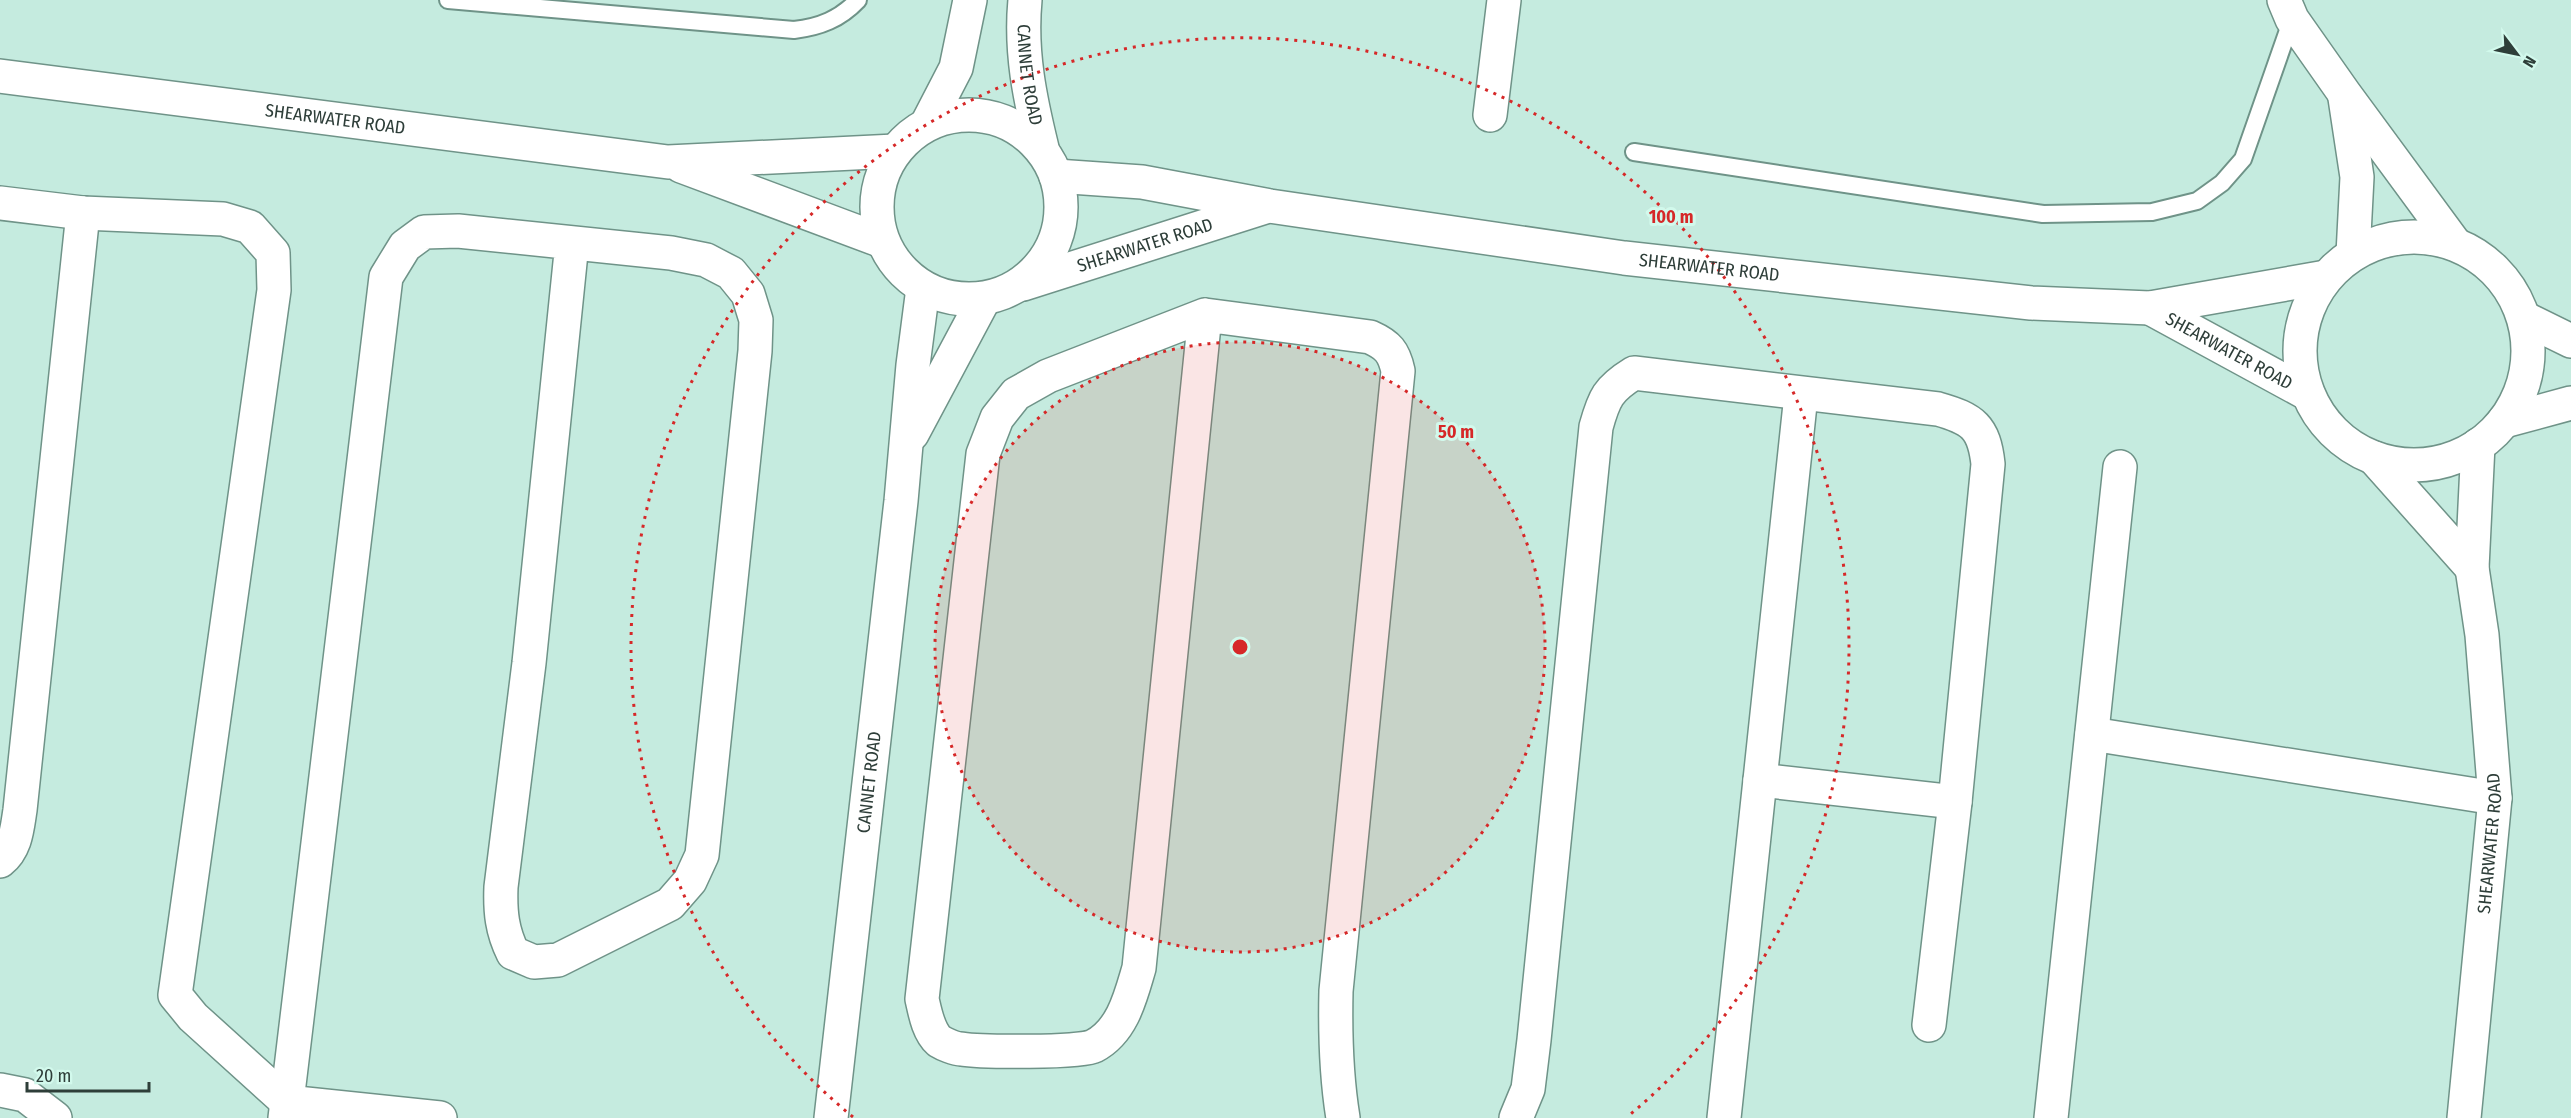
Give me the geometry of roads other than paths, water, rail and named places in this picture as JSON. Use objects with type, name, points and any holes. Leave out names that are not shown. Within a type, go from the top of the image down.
[{"type":"street","points":[[927,124],[956,68],[970,0]]},
{"type":"street","name":"CANNET ROAD","points":[[1025,0],[1024,57],[1029,95],[1049,162]]},
{"type":"street","points":[[1490,115],[1504,0]]},
{"type":"street","points":[[2288,10],[2344,93],[2455,244]]},
{"type":"street","name":"SHEARWATER ROAD","points":[[0,75],[668,162],[895,151]]},
{"type":"street","points":[[2344,93],[2357,177],[2353,254]]},
{"type":"street","points":[[958,115],[989,116],[1018,127],[1049,162],[1062,206],[1056,237],[1042,264],[1019,285],[1003,294],[984,299],[964,300],[943,296],[923,288],[906,276],[892,260],[882,241],[877,218],[877,194],[883,172],[895,151],[910,135],[927,124],[958,115]]},
{"type":"street","name":"SHEARWATER ROAD","points":[[668,162],[882,241]]},
{"type":"street","name":"SHEARWATER ROAD","points":[[1049,162],[1270,206],[1636,259],[2031,303],[2150,308],[2326,278]]},
{"type":"street","points":[[0,202],[83,213],[223,219],[250,227],[273,253],[274,290],[175,995],[278,1113],[440,1118]]},
{"type":"street","name":"SHEARWATER ROAD","points":[[1019,285],[1270,206]]},
{"type":"street","points":[[0,861],[8,855],[15,839],[20,810],[83,213]]},
{"type":"street","points":[[278,1113],[386,277],[405,246],[424,232],[458,231],[671,253],[706,260],[731,273],[748,294],[756,321],[755,351],[702,855],[690,881],[670,904],[558,960],[534,962],[513,953],[504,935],[500,911],[501,887],[529,663],[572,243]]},
{"type":"street","points":[[2421,236],[2455,244],[2486,261],[2509,287],[2524,318],[2528,354],[2522,389],[2504,421],[2478,445],[2445,461],[2409,465],[2374,458],[2346,443],[2324,421],[2308,394],[2302,370],[2300,346],[2304,321],[2313,298],[2326,278],[2353,254],[2386,240],[2421,236]]},
{"type":"street","name":"CANNET ROAD","points":[[831,1118],[923,288]]},
{"type":"street","name":"CANNET ROAD","points":[[906,446],[984,299]]},
{"type":"street","name":"SHEARWATER ROAD","points":[[2150,308],[2308,394]]},
{"type":"street","points":[[1205,315],[1138,968],[1130,1002],[1113,1029],[1094,1046],[1073,1051],[959,1049],[939,1040],[927,1020],[922,999],[983,454],[997,418],[1016,394],[1048,376],[1205,315],[1370,337],[1385,344],[1394,354],[1398,371],[1336,991],[1335,1044],[1343,1118]]},
{"type":"street","points":[[2524,318],[2571,341]]},
{"type":"street","points":[[1516,1118],[1528,1089],[1534,1040],[1596,427],[1603,402],[1615,385],[1634,373],[1801,395],[1938,409],[1960,415],[1979,429],[1986,444],[1989,464],[1955,802],[1929,1025]]},
{"type":"street","points":[[1724,1118],[1801,395]]},
{"type":"street","points":[[2504,421],[2571,403]]},
{"type":"street","name":"SHEARWATER ROAD","points":[[2464,1118],[2496,798],[2482,635],[2472,568],[2478,445]]},
{"type":"street","points":[[2374,458],[2472,568]]},
{"type":"street","points":[[2051,1118],[2120,467]]},
{"type":"street","points":[[2092,734],[2496,798]]},
{"type":"street","points":[[1760,780],[1955,802]]},
{"type":"street","points":[[0,1090],[25,1095],[55,1118]]},
{"type":"lane","points":[[448,0],[794,30],[813,28],[834,20],[858,0]]},
{"type":"lane","points":[[1634,152],[2043,214],[2152,212],[2197,201],[2222,183],[2243,159],[2288,10]]}]
